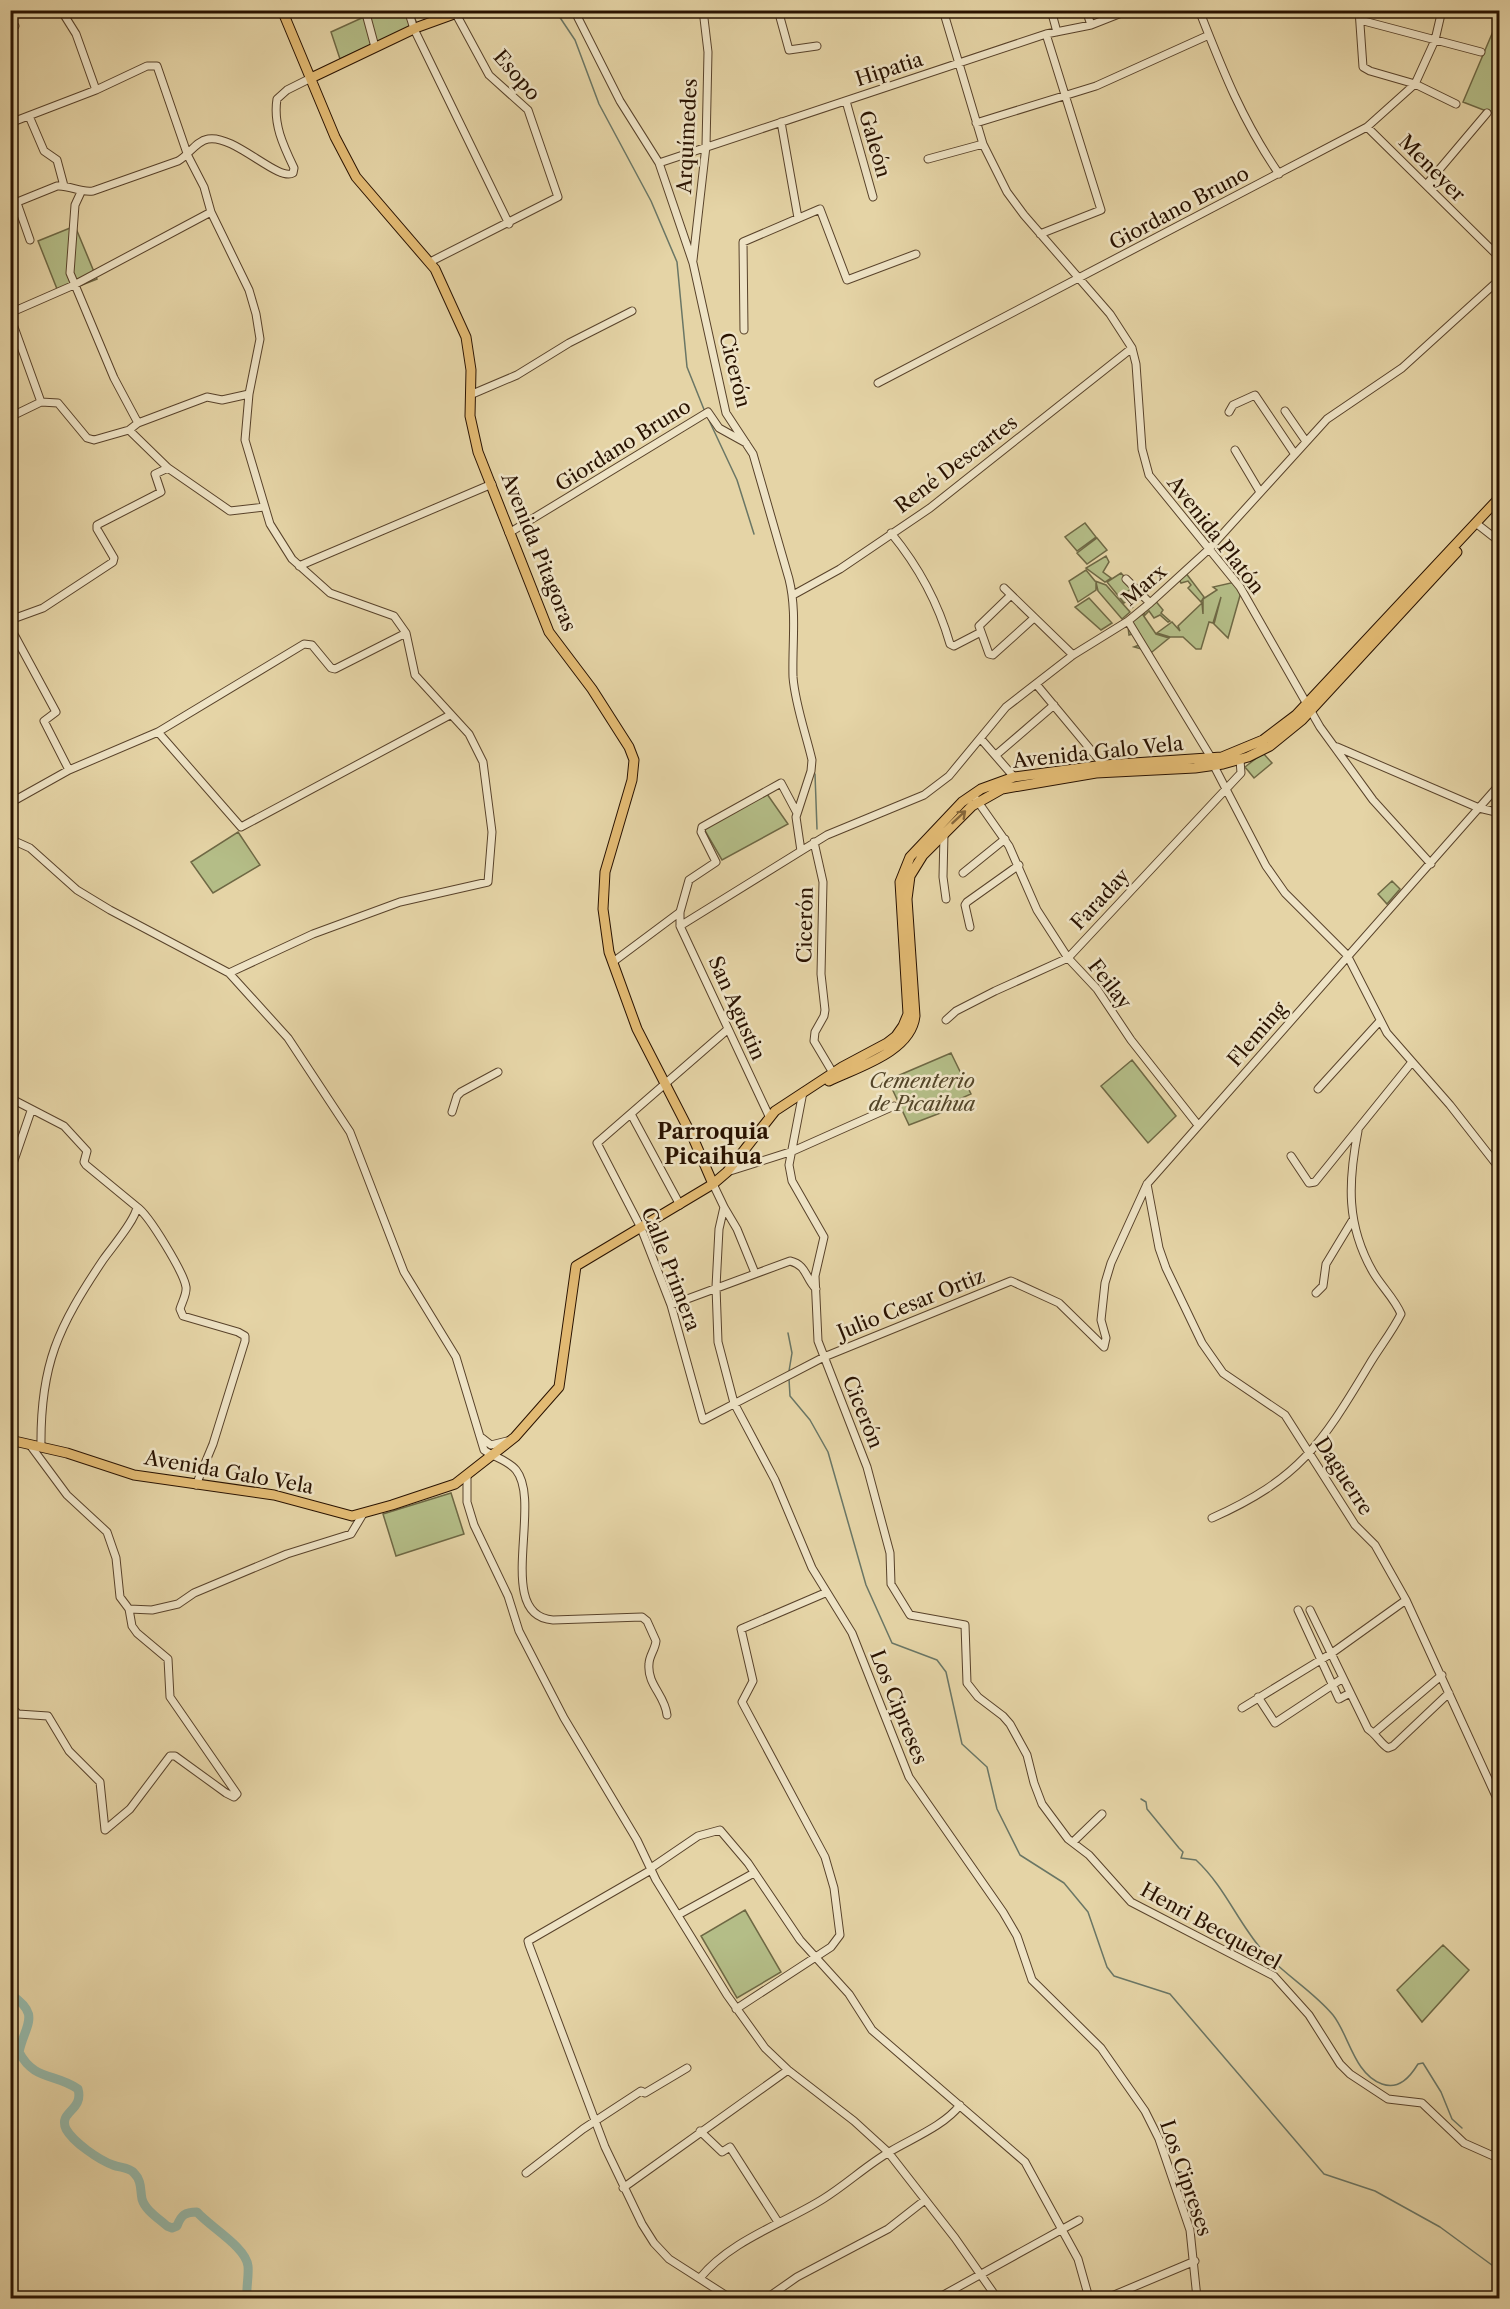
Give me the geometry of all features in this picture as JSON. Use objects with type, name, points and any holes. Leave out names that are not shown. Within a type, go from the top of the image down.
[{"type":"main road","name":"Avenida Pitagoras","points":[[282,10],[334,137],[356,177],[430,262],[466,337],[471,370],[473,433],[509,533],[551,637],[592,689],[629,747],[633,760],[632,780],[605,872],[603,909],[613,962],[637,1029],[694,1140],[713,1184]]},
{"type":"main road","points":[[311,78],[414,29],[460,12]]},
{"type":"main road","name":"Avenida Galo Vela","points":[[1479,526],[1500,497]]},
{"type":"main road","name":"Avenida Galo Vela","points":[[10,1440],[67,1453],[134,1475],[274,1495],[352,1516],[455,1484],[495,1455],[515,1437],[559,1387],[576,1266],[713,1184],[727,1172],[770,1116],[806,1090],[896,1036],[908,1014],[899,900],[903,872],[916,850],[951,811],[1014,777],[1240,760],[1277,741],[1389,619],[1500,507]]},
{"type":"main road","name":"Avenida Galo Vela","points":[[1213,762],[1263,740],[1307,708]]},
{"type":"main road","name":"Avenida Galo Vela","points":[[806,1090],[817,1087],[898,1046],[912,1029],[915,1016],[908,887],[919,860],[944,831],[975,798],[1017,785],[1107,769]]},
{"type":"street","points":[[61,10],[76,34],[96,90]]},
{"type":"street","points":[[365,10],[375,47]]},
{"type":"street","points":[[408,10],[414,29],[508,224],[430,262]]},
{"type":"street","name":"Cicerón","points":[[574,10],[620,101],[659,163],[693,263],[726,413],[748,444],[757,466],[793,595],[793,679],[812,760],[811,771],[796,813],[795,822],[801,851]]},
{"type":"street","points":[[703,13],[719,10]]},
{"type":"street","points":[[778,10],[789,50],[817,46]]},
{"type":"street","name":"Avenida Platón","points":[[943,10],[957,64],[983,144],[1007,192],[1121,328],[1132,348],[1136,364],[1144,462],[1155,485],[1240,588],[1307,708],[1373,800],[1431,864]]},
{"type":"street","points":[[1051,10],[1058,32]]},
{"type":"street","points":[[1086,10],[1091,25]]},
{"type":"street","name":"Hipatia","points":[[659,163],[1046,34],[1091,25],[1130,10]]},
{"type":"street","points":[[1199,10],[1253,136],[1279,174]]},
{"type":"street","points":[[1359,10],[1362,64],[1370,72],[1414,84],[1456,104]]},
{"type":"street","name":"Giordano Bruno","points":[[878,383],[954,341],[1080,279],[1367,127],[1414,84],[1435,40],[1442,10]]},
{"type":"street","name":"Esopo","points":[[460,12],[489,75],[528,110],[558,195],[554,201],[508,224]]},
{"type":"street","name":"Arquímedes","points":[[693,263],[706,146],[708,52],[703,13]]},
{"type":"street","points":[[1360,20],[1481,52]]},
{"type":"street","points":[[1040,234],[1101,210],[1046,34]]},
{"type":"street","points":[[976,123],[1096,86],[1209,35]]},
{"type":"street","points":[[10,123],[96,90],[147,66],[157,66],[188,156],[204,187],[211,212],[249,290],[256,314],[260,339],[249,394],[245,440],[264,507],[285,550],[300,567],[330,593],[394,616],[406,633],[415,675],[469,734],[483,762],[492,832],[488,882],[400,902],[313,934],[229,973]]},
{"type":"street","points":[[30,240],[14,204],[64,186],[81,192],[93,191],[188,156],[200,142],[219,139],[253,154],[282,175],[293,173],[294,168],[274,114],[276,99],[287,90],[311,78]]},
{"type":"street","name":"Galeón","points":[[846,101],[873,197]]},
{"type":"street","points":[[1427,184],[1486,113]]},
{"type":"street","points":[[29,117],[44,151],[57,160],[64,186]]},
{"type":"street","points":[[781,122],[798,218]]},
{"type":"street","name":"Meneyer","points":[[1367,127],[1500,258]]},
{"type":"street","points":[[928,159],[983,144]]},
{"type":"street","points":[[81,192],[75,205],[69,273],[114,378],[138,423]]},
{"type":"street","points":[[744,330],[743,242],[798,218],[820,209],[847,280],[916,255]]},
{"type":"street","points":[[41,402],[10,315],[74,285],[211,212]]},
{"type":"street","name":"Marx","points":[[680,926],[814,842],[924,795],[950,776],[1006,707],[1072,655],[1128,621],[1150,603],[1208,550],[1305,440],[1327,419],[1402,368],[1500,279]]},
{"type":"street","points":[[470,395],[517,375],[569,344],[632,311]]},
{"type":"street","name":"René Descartes","points":[[793,595],[825,579],[970,479],[1132,348]]},
{"type":"street","points":[[10,417],[41,402],[60,404],[85,436],[91,440],[129,430],[138,423],[207,397],[222,400],[249,394]]},
{"type":"street","points":[[1229,412],[1233,405],[1256,395],[1294,453]]},
{"type":"street","points":[[1285,411],[1305,440]]},
{"type":"street","name":"Giordano Bruno","points":[[509,533],[704,415],[719,428],[748,444]]},
{"type":"street","points":[[129,430],[168,468],[230,511],[264,507]]},
{"type":"street","points":[[1235,450],[1260,492]]},
{"type":"street","points":[[10,620],[43,608],[113,562],[114,558],[97,529],[97,525],[161,492],[155,474],[168,468]]},
{"type":"street","points":[[300,567],[492,484]]},
{"type":"street","points":[[1479,526],[1500,542]]},
{"type":"street","points":[[891,533],[921,573],[944,622],[950,644],[954,645],[981,632]]},
{"type":"street","points":[[1126,579],[1150,603]]},
{"type":"street","points":[[1004,588],[1072,655]]},
{"type":"street","points":[[1011,595],[979,626],[989,654],[993,655],[1034,618]]},
{"type":"street","points":[[1128,621],[1213,762],[1266,866],[1285,893],[1347,955],[1379,1022],[1450,1105],[1500,1169]]},
{"type":"street","points":[[10,627],[56,712],[44,721],[69,771]]},
{"type":"street","points":[[10,803],[69,771],[158,732],[304,644],[312,645],[331,668],[335,669],[406,633]]},
{"type":"street","points":[[1036,684],[1107,769]]},
{"type":"street","points":[[996,755],[1054,705]]},
{"type":"street","points":[[158,732],[241,827],[450,715]]},
{"type":"street","points":[[981,739],[1014,777]]},
{"type":"street","points":[[1335,746],[1479,808],[1500,813]]},
{"type":"street","name":"Faraday","points":[[946,1020],[956,1011],[995,991],[1068,958],[1241,773],[1240,760]]},
{"type":"street","points":[[613,962],[680,912],[687,883],[693,876],[715,864],[716,860],[701,832],[702,827],[781,783],[796,813]]},
{"type":"street","name":"Fleming","points":[[1011,1281],[1059,1303],[1104,1347],[1106,1338],[1101,1320],[1105,1283],[1111,1263],[1147,1184],[1500,784]]},
{"type":"street","name":"Feilay","points":[[975,798],[1005,839],[1019,865],[1037,910],[1068,958],[1097,988],[1131,1040],[1198,1125]]},
{"type":"street","points":[[944,831],[943,877],[946,899]]},
{"type":"street","points":[[10,839],[30,848],[77,890],[229,973],[288,1038],[350,1132],[404,1272],[456,1357],[484,1450],[516,1470],[522,1486],[522,1574],[530,1610],[539,1618],[553,1620],[642,1617],[647,1621],[656,1641],[650,1659],[649,1672],[652,1684],[666,1703],[667,1714]]},
{"type":"street","points":[[963,873],[1005,839]]},
{"type":"street","name":"Cicerón","points":[[814,842],[824,882],[821,974],[825,1010],[814,1032],[814,1041],[833,1073]]},
{"type":"street","points":[[970,927],[965,905],[967,902],[1019,865]]},
{"type":"street","name":"San Agustin","points":[[680,912],[680,926],[727,1030],[770,1116]]},
{"type":"street","points":[[1318,1089],[1379,1022]]},
{"type":"street","points":[[680,1205],[631,1114],[663,1083],[727,1030]]},
{"type":"street","points":[[1291,1156],[1309,1183],[1314,1184],[1412,1062]]},
{"type":"street","points":[[452,1112],[456,1096],[498,1072]]},
{"type":"street","name":"Cicerón","points":[[806,1090],[789,1165],[792,1181],[824,1237],[816,1267],[818,1341],[867,1467],[890,1553],[891,1584],[910,1616],[965,1625],[967,1683],[978,1697]]},
{"type":"street","points":[[10,1098],[63,1126],[87,1151],[84,1162],[86,1165],[137,1207],[158,1231],[184,1281],[186,1293],[180,1309],[183,1316],[245,1336],[213,1444],[196,1485]]},
{"type":"street","points":[[727,1172],[793,1151],[894,1106]]},
{"type":"street","points":[[10,1172],[31,1111]]},
{"type":"street","name":"Calle Primera","points":[[631,1114],[597,1143],[641,1228],[671,1305],[703,1420],[734,1403]]},
{"type":"street","points":[[1212,1518],[1252,1500],[1280,1482],[1311,1453],[1334,1423],[1401,1314],[1367,1262],[1352,1221],[1351,1187],[1358,1131]]},
{"type":"street","points":[[713,1184],[737,1230],[755,1273]]},
{"type":"street","name":"Daguerre","points":[[1147,1184],[1159,1248],[1166,1268],[1202,1343],[1223,1373],[1285,1415],[1355,1526],[1375,1545],[1406,1600],[1500,1805]]},
{"type":"street","points":[[41,1447],[44,1386],[54,1347],[74,1305],[137,1207]]},
{"type":"street","name":"Los Cipreses","points":[[724,1208],[718,1238],[716,1287],[718,1342],[734,1403],[775,1480],[825,1593],[852,1633],[909,1778],[1003,1912],[1017,1936],[1032,1980],[1101,2048],[1145,2111],[1159,2139],[1190,2230],[1197,2298]]},
{"type":"street","points":[[1316,1293],[1323,1286],[1326,1264],[1352,1221]]},
{"type":"street","points":[[671,1305],[790,1261],[799,1263],[816,1289]]},
{"type":"street","name":"Julio Cesar Ortiz","points":[[734,1403],[824,1357],[1011,1281]]},
{"type":"street","points":[[482,1438],[491,1444],[501,1444],[515,1437]]},
{"type":"street","points":[[10,1693],[14,1710],[18,1714],[48,1716],[69,1751],[100,1782],[105,1830],[130,1809],[170,1756],[175,1756],[234,1797],[237,1794],[220,1766],[170,1697],[168,1659],[137,1633],[129,1609],[120,1597],[116,1558],[106,1532],[74,1502],[37,1459],[30,1445]]},
{"type":"street","points":[[467,1476],[468,1502],[474,1525],[508,1596],[519,1631],[564,1718],[638,1840],[651,1869],[678,1915],[736,2009],[765,2048],[788,2070],[854,2121],[888,2152],[982,2274],[997,2298]]},
{"type":"street","points":[[129,1609],[152,1610],[178,1604],[194,1593],[287,1554],[351,1534],[363,1514]]},
{"type":"street","points":[[736,2009],[831,1947],[840,1935],[832,1878],[804,1814],[742,1702],[753,1681],[741,1629],[825,1593]]},
{"type":"street","points":[[1242,1708],[1332,1653],[1406,1600]]},
{"type":"street","points":[[1298,1610],[1340,1700],[1350,1693]]},
{"type":"street","points":[[1310,1610],[1368,1729],[1375,1732],[1384,1746],[1390,1747],[1449,1693]]},
{"type":"street","points":[[1375,1732],[1442,1676]]},
{"type":"street","points":[[1258,1697],[1275,1723],[1343,1678]]},
{"type":"street","name":"Henri Becquerel","points":[[978,1697],[1004,1716],[1010,1724],[1027,1755],[1042,1804],[1058,1827],[1089,1855],[1131,1902],[1274,1976],[1291,1992],[1340,2064],[1350,2074],[1388,2100],[1422,2103],[1464,2143],[1500,2159]]},
{"type":"street","points":[[1073,1842],[1102,1814]]},
{"type":"street","points":[[730,2298],[700,2278],[681,2269],[654,2243],[623,2188],[528,1941],[651,1869],[698,1836],[720,1830],[754,1872],[779,1912],[815,1958],[849,1994],[881,2040],[1025,2162],[1078,2259],[1089,2298]]},
{"type":"street","points":[[678,1915],[754,1872]]},
{"type":"street","points":[[526,2173],[641,2091],[645,2093],[687,2068]]},
{"type":"street","points":[[623,2188],[788,2070]]},
{"type":"street","points":[[700,2278],[726,2254],[778,2222],[826,2197],[888,2152],[949,2116],[960,2105]]},
{"type":"street","points":[[700,2131],[722,2152],[730,2147],[778,2222]]},
{"type":"street","points":[[767,2298],[797,2277],[888,2229],[925,2200]]},
{"type":"street","points":[[939,2298],[1079,2220]]},
{"type":"street","points":[[1107,2298],[1195,2261]]},
{"type":"green space","points":[[377,11],[412,11],[417,24],[340,59],[331,32]]},
{"type":"green space","points":[[1494,29],[1499,32],[1499,116],[1463,102]]},
{"type":"green space","points":[[75,226],[97,279],[59,294],[38,241]]},
{"type":"green space","points":[[1085,523],[1096,537],[1077,551],[1065,537]]},
{"type":"green space","points":[[1097,538],[1107,550],[1087,564],[1077,553]]},
{"type":"green space","points":[[1106,556],[1109,562],[1103,572],[1111,578],[1105,582],[1086,568]]},
{"type":"green space","points":[[1086,570],[1095,581],[1106,585],[1130,612],[1122,619],[1098,591],[1096,582],[1096,590],[1078,602],[1069,581]]},
{"type":"green space","points":[[1185,572],[1204,597],[1201,602],[1188,588],[1191,585],[1188,581],[1181,583],[1178,578]]},
{"type":"green space","points":[[1121,573],[1137,590],[1132,588],[1127,592],[1130,598],[1127,600],[1133,608],[1127,601],[1124,603],[1107,582]]},
{"type":"green space","points":[[1235,582],[1241,592],[1228,638],[1214,624],[1221,597],[1213,623],[1209,622],[1201,649],[1196,649],[1183,637],[1170,637],[1157,633],[1172,622],[1180,631],[1178,626],[1202,603],[1203,614],[1203,599],[1217,590],[1213,587]]},
{"type":"green space","points":[[1089,598],[1112,623],[1101,630],[1075,607]]},
{"type":"green space","points":[[1154,599],[1163,610],[1161,613],[1170,621],[1168,622],[1160,615],[1154,618],[1149,611],[1145,615],[1141,609]]},
{"type":"green space","points":[[1141,612],[1156,634],[1169,638],[1152,652],[1134,647],[1142,644],[1136,633],[1129,635],[1128,627],[1120,626]]},
{"type":"green space","points":[[1263,753],[1272,763],[1254,778],[1245,767]]},
{"type":"green space","points":[[767,794],[788,824],[722,860],[704,829]]},
{"type":"green space","points":[[238,832],[260,865],[213,893],[191,862]]},
{"type":"green space","points":[[1392,881],[1400,889],[1387,904],[1378,894]]},
{"type":"green space","name":"Cementerio de Picaihua","points":[[951,1053],[971,1094],[942,1107],[943,1112],[909,1125],[888,1080]]},
{"type":"green space","points":[[1132,1060],[1176,1116],[1148,1143],[1101,1086]]},
{"type":"green space","points":[[451,1493],[464,1534],[396,1556],[383,1514]]},
{"type":"green space","points":[[745,1910],[781,1972],[737,1998],[701,1936]]},
{"type":"green space","points":[[1443,1945],[1469,1970],[1422,2022],[1397,1990]]},
{"type":"waterway","points":[[555,10],[575,40],[599,104],[651,201],[677,262],[687,367],[705,412]]},
{"type":"waterway","points":[[707,416],[737,480],[754,534]]},
{"type":"waterway","points":[[815,774],[817,829]]},
{"type":"waterway","points":[[788,1333],[792,1353],[789,1371]]},
{"type":"waterway","points":[[789,1379],[790,1396],[810,1420],[828,1452],[866,1585],[892,1643],[937,1660],[946,1672],[962,1744],[987,1767],[997,1809],[1020,1855],[1064,1883],[1088,1912],[1107,1967],[1114,1976],[1170,1994],[1324,2174],[1375,2191],[1440,2227],[1500,2271]]},
{"type":"waterway","points":[[1141,1799],[1146,1802],[1147,1809],[1183,1852],[1181,1858],[1196,1860],[1215,1881],[1262,1950],[1333,2015],[1365,2072],[1382,2084],[1394,2085],[1403,2081],[1418,2064],[1423,2063],[1441,2092],[1452,2119],[1462,2128]]},
{"type":"waterway","points":[[10,1994],[20,2001],[28,2014],[29,2020],[19,2052],[25,2061],[38,2072],[78,2089],[78,2102],[65,2118],[64,2123],[69,2134],[80,2145],[101,2159],[132,2171],[137,2176],[146,2207],[167,2226],[172,2228],[177,2226],[184,2215],[197,2212],[234,2245],[246,2259],[248,2266],[247,2298]]},
{"type":"district","name":"Parroquia Picaihua","points":[[713,1144]]}]
